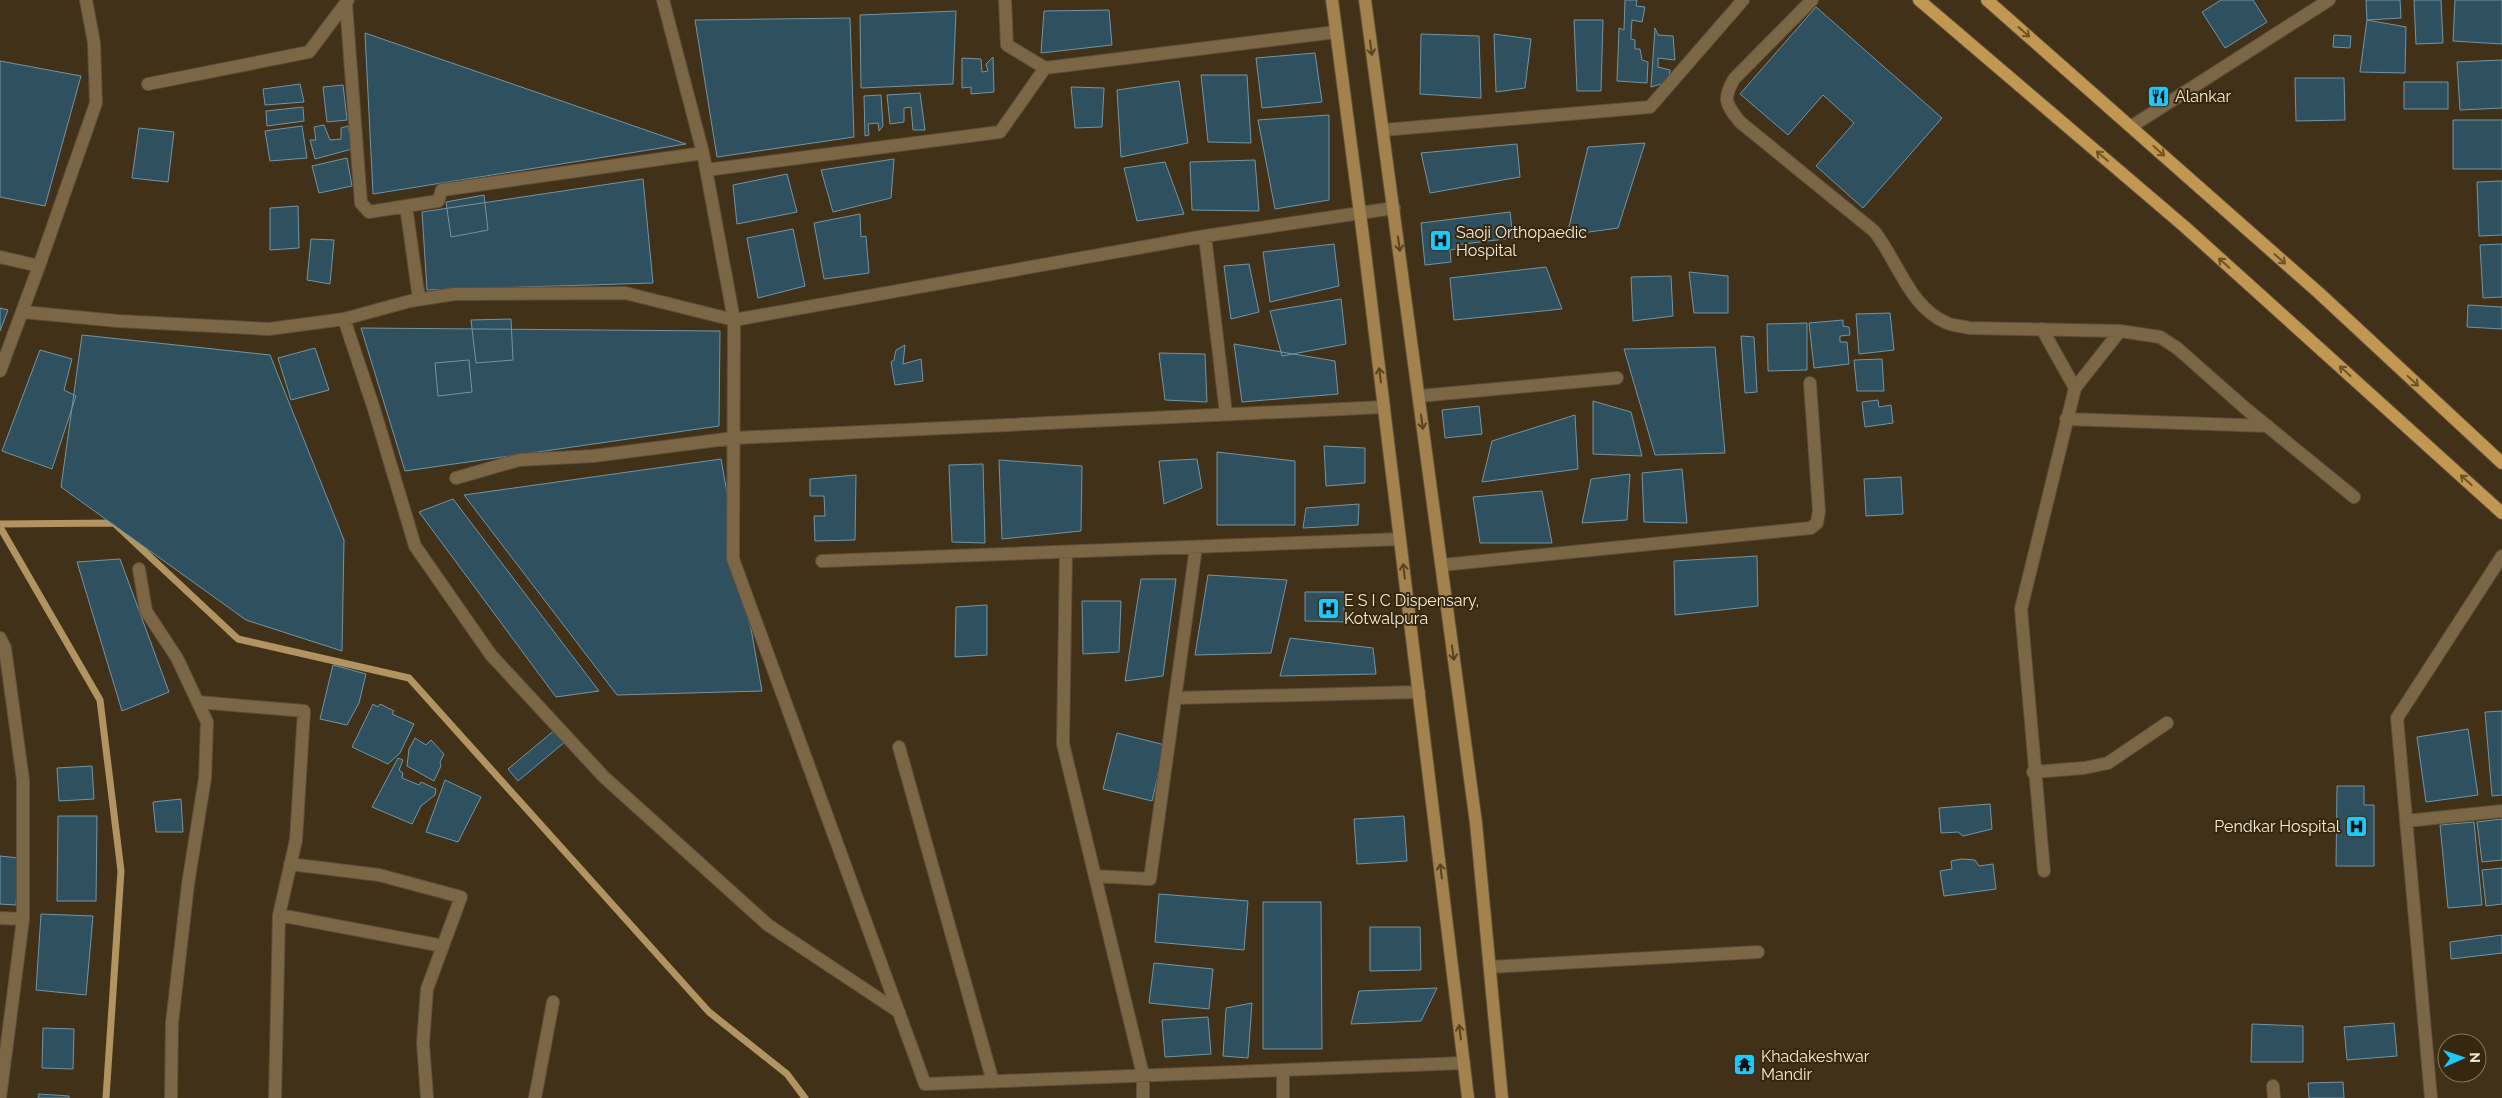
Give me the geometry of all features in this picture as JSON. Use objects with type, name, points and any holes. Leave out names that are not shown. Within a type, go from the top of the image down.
[{"type":"main road","points":[[1919,0],[2185,227],[2502,513]]},
{"type":"main road","points":[[1987,0],[2319,293],[2502,463]]},
{"type":"street","points":[[0,371],[23,312],[96,103],[94,43],[86,0]]},
{"type":"street","points":[[662,0],[703,153],[734,320],[733,559],[926,1084],[1464,1063]]},
{"type":"street","points":[[1004,0],[1007,45],[1045,68],[1336,32]]},
{"type":"street","points":[[1332,0],[1384,407],[1468,1098]]},
{"type":"street","points":[[1365,0],[1476,822],[1502,1098]]},
{"type":"street","points":[[1383,130],[1650,108],[1743,0]]},
{"type":"street","points":[[1812,0],[1734,79],[1727,92],[1729,108],[1740,122],[1874,231],[1888,248],[1920,305],[1933,316],[1948,324],[1969,328],[2120,331],[2148,334],[2169,342],[2354,497]]},
{"type":"street","points":[[2132,126],[2329,0]]},
{"type":"street","points":[[347,2],[361,202],[369,212],[438,201],[442,190],[703,153]]},
{"type":"street","points":[[148,84],[310,52],[347,2]]},
{"type":"street","points":[[706,170],[1000,132],[1045,68]]},
{"type":"street","points":[[406,206],[419,299]]},
{"type":"street","points":[[23,312],[118,321],[269,329],[344,319],[419,299],[454,294],[625,293],[734,320],[1205,236],[1394,208]]},
{"type":"street","points":[[1205,236],[1226,414]]},
{"type":"street","points":[[0,257],[39,266]]},
{"type":"street","points":[[344,319],[374,409],[415,546],[491,655],[604,777],[768,925],[899,1012]]},
{"type":"street","points":[[2042,329],[2075,388]]},
{"type":"street","points":[[2044,871],[2033,772],[2020,609],[2075,388],[2120,331]]},
{"type":"street","points":[[1419,396],[1617,378]]},
{"type":"street","points":[[1442,565],[1812,528],[1817,523],[1819,511],[1810,383]]},
{"type":"street","points":[[456,478],[519,460],[593,456],[734,438],[1384,407]]},
{"type":"street","points":[[2066,420],[2268,426]]},
{"type":"street","points":[[822,561],[1400,539]]},
{"type":"street","points":[[1095,876],[1150,879],[1196,547]]},
{"type":"street","points":[[1066,552],[1063,744],[1143,1075],[1143,1098]]},
{"type":"street","points":[[2432,1098],[2396,718],[2502,556]]},
{"type":"street","points":[[139,569],[146,611],[177,658],[207,722],[206,778],[188,884],[172,1023],[171,1098]]},
{"type":"street","points":[[0,638],[5,648],[23,780],[23,919],[0,1098]]},
{"type":"street","points":[[1174,698],[1419,692]]},
{"type":"street","points":[[198,702],[304,711],[296,840],[279,916],[275,1098]]},
{"type":"street","points":[[2033,772],[2084,768],[2108,763],[2167,723]]},
{"type":"street","points":[[899,747],[993,1082]]},
{"type":"street","points":[[2406,821],[2502,812]]},
{"type":"street","points":[[290,864],[379,876],[461,897],[427,989],[423,1043],[427,1098]]},
{"type":"street","points":[[279,916],[443,946]]},
{"type":"street","points":[[0,918],[23,919]]},
{"type":"street","points":[[1490,967],[1758,952]]},
{"type":"street","points":[[535,1098],[553,1002]]},
{"type":"street","points":[[1282,1070],[1283,1098]]},
{"type":"building","points":[[1625,0],[1637,0],[1636,6],[1645,7],[1642,22],[1632,20],[1631,39],[1635,40],[1635,49],[1640,49],[1642,60],[1648,62],[1647,83],[1617,81],[1619,28],[1624,30]]},
{"type":"building","points":[[2221,0],[2253,0],[2267,22],[2225,48],[2202,12]]},
{"type":"building","points":[[2366,0],[2400,0],[2401,18],[2367,20]]},
{"type":"building","points":[[2414,0],[2441,0],[2443,43],[2416,44]]},
{"type":"building","points":[[2455,0],[2502,0],[2502,44],[2453,41]]},
{"type":"building","points":[[1816,7],[1942,118],[1863,208],[1816,166],[1854,123],[1823,95],[1788,135],[1740,94]]},
{"type":"building","points":[[1109,10],[1112,45],[1041,53],[1044,11]]},
{"type":"building","points":[[956,11],[953,84],[861,88],[860,15]]},
{"type":"building","points":[[850,18],[854,137],[717,157],[695,20]]},
{"type":"building","points":[[1574,20],[1603,20],[1601,91],[1577,91]]},
{"type":"building","points":[[2367,20],[2406,27],[2405,73],[2360,72]]},
{"type":"building","points":[[1655,28],[1658,35],[1673,36],[1675,60],[1658,58],[1658,67],[1670,70],[1668,82],[1651,87]]},
{"type":"building","points":[[365,33],[686,144],[373,194]]},
{"type":"building","points":[[1421,34],[1479,36],[1481,98],[1420,94]]},
{"type":"building","points":[[1494,34],[1531,39],[1525,88],[1496,92]]},
{"type":"building","points":[[2334,35],[2351,36],[2350,48],[2333,47]]},
{"type":"building","points":[[1315,53],[1322,102],[1262,108],[1256,58]]},
{"type":"building","points":[[993,57],[994,92],[971,94],[971,87],[962,88],[962,58],[981,59],[982,72],[988,71],[986,64]]},
{"type":"building","points":[[2502,60],[2502,108],[2460,110],[2457,62]]},
{"type":"building","points":[[0,61],[81,76],[45,206],[0,197]]},
{"type":"building","points":[[1201,75],[1247,75],[1251,143],[1208,142]]},
{"type":"building","points":[[2295,78],[2344,78],[2345,120],[2296,121]]},
{"type":"building","points":[[1179,81],[1188,143],[1121,157],[1117,90]]},
{"type":"building","points":[[2404,82],[2448,82],[2448,109],[2404,109]]},
{"type":"building","points":[[300,84],[304,102],[265,105],[263,89]]},
{"type":"building","points":[[343,85],[347,120],[327,122],[323,87]]},
{"type":"building","points":[[1071,87],[1104,88],[1102,127],[1075,128]]},
{"type":"building","points":[[920,93],[925,130],[913,130],[911,107],[904,108],[904,122],[890,124],[887,95]]},
{"type":"building","points":[[881,95],[883,126],[879,131],[878,123],[868,124],[869,135],[865,136],[864,96]]},
{"type":"building","points":[[303,107],[304,121],[267,126],[266,111]]},
{"type":"building","points":[[1329,115],[1329,200],[1275,209],[1258,120]]},
{"type":"building","points":[[2453,120],[2502,120],[2502,169],[2453,169]]},
{"type":"building","points":[[324,125],[330,140],[341,139],[341,128],[348,126],[352,149],[315,159],[310,140],[316,140],[314,127]]},
{"type":"building","points":[[302,126],[307,158],[270,161],[265,131]]},
{"type":"building","points":[[139,128],[174,132],[168,182],[132,178]]},
{"type":"building","points":[[1645,143],[1618,228],[1567,235],[1588,147]]},
{"type":"building","points":[[1517,144],[1520,177],[1430,193],[1421,153]]},
{"type":"building","points":[[347,158],[352,186],[319,193],[312,166]]},
{"type":"building","points":[[894,159],[891,198],[833,212],[821,170]]},
{"type":"building","points":[[1255,160],[1259,211],[1192,210],[1190,162]]},
{"type":"building","points":[[1165,162],[1184,214],[1137,221],[1124,168]]},
{"type":"building","points":[[787,174],[797,212],[737,224],[733,185]]},
{"type":"building","points":[[643,179],[653,283],[427,290],[422,212]]},
{"type":"building","points":[[2502,181],[2502,235],[2479,236],[2477,182]]},
{"type":"building","points":[[484,195],[488,230],[451,237],[446,202]]},
{"type":"building","points":[[298,206],[299,248],[270,250],[270,208]]},
{"type":"building","points":[[1510,212],[1513,238],[1455,245],[1456,249],[1450,250],[1451,262],[1425,265],[1421,223]]},
{"type":"building","points":[[860,214],[861,237],[866,236],[869,273],[824,279],[814,223]]},
{"type":"building","points":[[793,229],[805,286],[758,298],[747,238]]},
{"type":"building","points":[[311,239],[334,240],[330,284],[307,280]]},
{"type":"building","points":[[1334,244],[1339,286],[1270,302],[1263,252]]},
{"type":"building","points":[[2502,244],[2502,297],[2483,298],[2480,245]]},
{"type":"building","points":[[1249,264],[1259,312],[1231,319],[1224,266]]},
{"type":"building","points":[[1546,267],[1562,309],[1454,320],[1450,278]]},
{"type":"building","points":[[1689,272],[1728,276],[1728,313],[1694,313]]},
{"type":"building","points":[[1671,276],[1673,316],[1633,321],[1631,277]]},
{"type":"building","points":[[1341,299],[1346,344],[1282,356],[1270,311]]},
{"type":"building","points":[[2468,305],[2502,307],[2502,329],[2467,327]]},
{"type":"building","points":[[0,308],[8,310],[0,331]]},
{"type":"building","points":[[1890,313],[1894,350],[1859,354],[1856,314]]},
{"type":"building","points":[[511,319],[513,360],[476,363],[471,320]]},
{"type":"building","points":[[1843,320],[1843,326],[1849,327],[1850,335],[1840,336],[1840,342],[1847,342],[1849,364],[1814,368],[1809,323]]},
{"type":"building","points":[[1807,323],[1807,370],[1768,371],[1767,324]]},
{"type":"building","points":[[361,328],[720,331],[719,426],[405,471]]},
{"type":"building","points":[[82,335],[270,355],[344,540],[342,651],[246,620],[61,487]]},
{"type":"building","points":[[1741,336],[1754,337],[1757,392],[1745,393]]},
{"type":"building","points":[[1234,344],[1335,361],[1338,394],[1242,402]]},
{"type":"building","points":[[905,345],[903,364],[921,359],[923,381],[895,385],[891,362],[894,360],[896,350]]},
{"type":"building","points":[[1715,347],[1725,453],[1655,455],[1624,349]]},
{"type":"building","points":[[315,348],[329,390],[291,400],[278,358]]},
{"type":"building","points":[[40,350],[72,359],[64,390],[76,396],[52,469],[2,451]]},
{"type":"building","points":[[1159,353],[1205,354],[1207,402],[1165,400]]},
{"type":"building","points":[[1882,359],[1884,391],[1857,391],[1854,360]]},
{"type":"building","points":[[469,360],[472,392],[438,396],[435,363]]},
{"type":"building","points":[[1878,400],[1879,407],[1891,405],[1893,423],[1865,427],[1862,402]]},
{"type":"building","points":[[1593,401],[1631,412],[1642,456],[1593,454]]},
{"type":"building","points":[[1479,406],[1482,434],[1445,438],[1442,410]]},
{"type":"building","points":[[1575,415],[1578,469],[1482,482],[1492,441]]},
{"type":"building","points":[[1324,446],[1365,448],[1365,483],[1326,486]]},
{"type":"building","points":[[1217,452],[1295,461],[1295,525],[1217,525]]},
{"type":"building","points":[[721,459],[762,691],[617,695],[464,495]]},
{"type":"building","points":[[1197,459],[1202,488],[1164,504],[1159,461]]},
{"type":"building","points":[[999,460],[1082,466],[1081,531],[1002,539]]},
{"type":"building","points":[[983,464],[985,543],[952,542],[949,465]]},
{"type":"building","points":[[1682,469],[1687,523],[1644,522],[1642,473]]},
{"type":"building","points":[[1630,474],[1627,520],[1582,523],[1591,479]]},
{"type":"building","points":[[856,475],[855,540],[815,541],[814,516],[825,516],[824,496],[810,496],[810,479]]},
{"type":"building","points":[[1901,477],[1903,514],[1866,516],[1864,479]]},
{"type":"building","points":[[1542,491],[1552,543],[1480,543],[1473,497]]},
{"type":"building","points":[[453,499],[599,691],[556,697],[419,512]]},
{"type":"building","points":[[1359,504],[1358,525],[1303,528],[1306,508]]},
{"type":"building","points":[[1757,556],[1758,606],[1675,615],[1674,561]]},
{"type":"building","points":[[120,559],[169,692],[122,711],[77,562]]},
{"type":"building","points":[[1208,575],[1287,580],[1271,653],[1195,655]]},
{"type":"building","points":[[1141,579],[1176,579],[1163,676],[1125,681]]},
{"type":"building","points":[[1305,592],[1344,592],[1344,622],[1305,621]]},
{"type":"building","points":[[1082,601],[1121,601],[1119,652],[1083,654]]},
{"type":"building","points":[[987,605],[987,655],[955,657],[956,607]]},
{"type":"building","points":[[1290,638],[1373,648],[1376,674],[1280,676]]},
{"type":"building","points":[[333,665],[366,674],[359,703],[347,725],[320,719]]},
{"type":"building","points":[[373,704],[378,707],[380,704],[394,711],[392,714],[414,724],[400,753],[388,764],[352,747]]},
{"type":"building","points":[[2502,711],[2502,795],[2492,796],[2485,712]]},
{"type":"building","points":[[556,729],[566,741],[518,781],[508,769]]},
{"type":"building","points":[[2468,729],[2478,795],[2426,802],[2417,737]]},
{"type":"building","points":[[1117,733],[1165,745],[1152,801],[1103,789]]},
{"type":"building","points":[[415,738],[426,745],[431,740],[444,754],[434,781],[407,766],[409,749]]},
{"type":"building","points":[[398,758],[403,760],[399,770],[403,773],[402,778],[419,785],[421,782],[436,789],[435,795],[421,806],[412,824],[372,807]]},
{"type":"building","points":[[92,766],[94,799],[59,801],[57,768]]},
{"type":"building","points":[[445,780],[481,797],[458,842],[426,832]]},
{"type":"building","points":[[2337,786],[2364,786],[2364,805],[2374,805],[2374,866],[2336,866]]},
{"type":"building","points":[[181,799],[183,832],[156,832],[153,802]]},
{"type":"building","points":[[1990,804],[1992,829],[1963,836],[1958,832],[1941,833],[1939,808]]},
{"type":"building","points":[[58,816],[97,816],[96,901],[57,901]]},
{"type":"building","points":[[1404,816],[1407,861],[1357,864],[1354,819]]},
{"type":"building","points":[[2502,819],[2502,860],[2482,862],[2477,822]]},
{"type":"building","points":[[2474,822],[2482,905],[2448,908],[2440,825]]},
{"type":"building","points":[[0,856],[19,858],[16,905],[0,904]]},
{"type":"building","points":[[1962,859],[1975,860],[1979,866],[1993,864],[1996,889],[1944,896],[1940,871],[1952,869],[1951,861]]},
{"type":"building","points":[[2502,868],[2502,904],[2486,906],[2482,870]]},
{"type":"building","points":[[1159,894],[1248,901],[1244,950],[1155,942]]},
{"type":"building","points":[[1263,902],[1321,902],[1322,1049],[1263,1049]]},
{"type":"building","points":[[41,914],[93,916],[86,995],[36,990]]},
{"type":"building","points":[[1370,927],[1420,927],[1421,970],[1370,971]]},
{"type":"building","points":[[2502,935],[2502,953],[2451,959],[2450,942]]},
{"type":"building","points":[[1154,963],[1213,969],[1209,1009],[1149,1003]]},
{"type":"building","points":[[1437,988],[1421,1021],[1351,1024],[1359,991]]},
{"type":"building","points":[[1252,1003],[1248,1058],[1223,1056],[1226,1008]]},
{"type":"building","points":[[1208,1017],[1211,1054],[1165,1057],[1162,1020]]},
{"type":"building","points":[[2394,1023],[2397,1056],[2347,1060],[2344,1027]]},
{"type":"building","points":[[2252,1024],[2303,1026],[2303,1062],[2251,1062]]},
{"type":"building","points":[[43,1028],[74,1029],[73,1069],[42,1068]]},
{"type":"building","points":[[2343,1082],[2344,1098],[2309,1098],[2308,1083]]},
{"type":"building","points":[[39,1094],[69,1096],[69,1098],[38,1098]]},
{"type":"waterway","points":[[0,524],[114,523],[238,639],[409,678],[709,1012],[787,1074],[805,1098]]},
{"type":"waterway","points":[[0,527],[100,700],[121,871],[106,1098]]},
{"type":"place","name":"Alankar","points":[[2159,96]]},
{"type":"place","name":"Saoji Orthopaedic Hospital","points":[[1440,241]]},
{"type":"place","name":"E S I C Dispensary, Kotwalpura","points":[[1328,609]]},
{"type":"place","name":"Pendkar Hospital","points":[[2356,826]]},
{"type":"place","name":"Khadakeshwar Mandir","points":[[1745,1065]]}]
